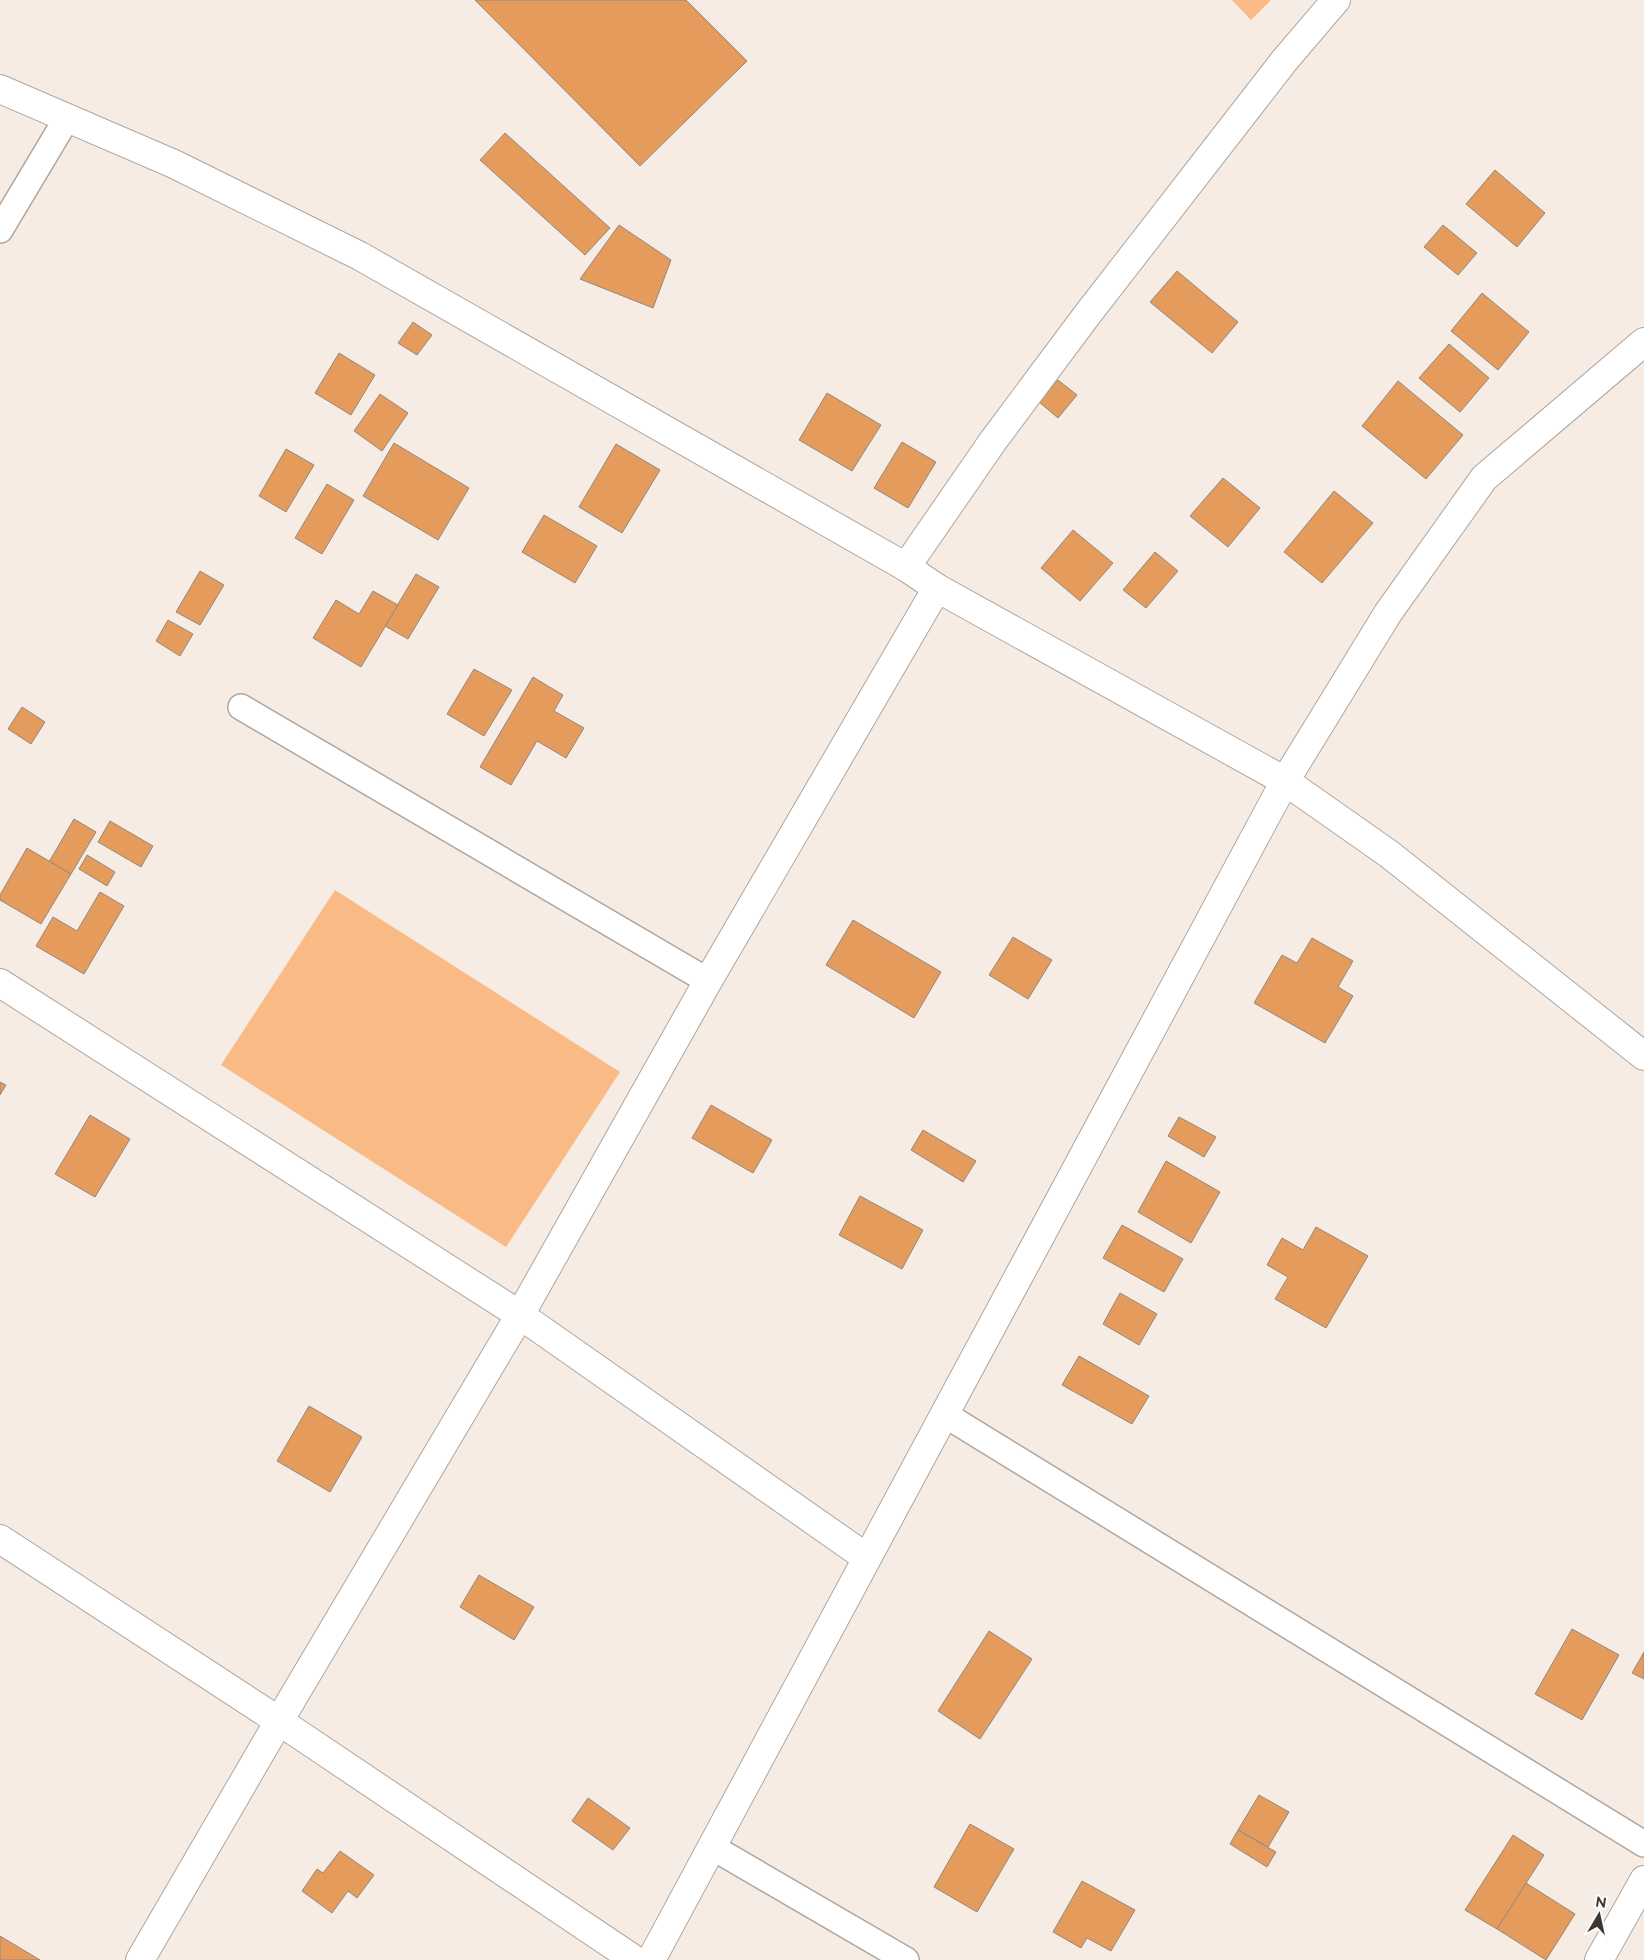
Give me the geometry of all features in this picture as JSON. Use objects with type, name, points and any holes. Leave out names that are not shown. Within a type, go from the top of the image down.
[{"type":"street","points":[[906,567],[993,440],[1087,315],[1284,61],[1336,0]]},
{"type":"street","points":[[0,89],[174,164],[360,256],[906,567],[937,588],[1285,781],[1389,854],[1644,1056]]},
{"type":"street","points":[[651,1960],[1285,781],[1388,613],[1484,478],[1644,342]]},
{"type":"street","points":[[140,1960],[279,1721],[520,1315],[708,981],[937,588]]},
{"type":"street","points":[[0,983],[520,1315],[867,1558]]},
{"type":"street","points":[[0,1539],[279,1721],[635,1960]]},
{"type":"street","points":[[1599,1960],[1644,1880]]},
{"type":"lane","points":[[0,230],[67,118]]},
{"type":"lane","points":[[241,708],[708,981]]},
{"type":"lane","points":[[944,1414],[1644,1844]]},
{"type":"lane","points":[[712,1847],[906,1960]]},
{"type":"shaded area","points":[[1232,0],[1271,0],[1251,20]]},
{"type":"shaded area","points":[[335,890],[620,1072],[506,1247],[221,1065]]},
{"type":"building","points":[[475,0],[686,0],[747,61],[640,166]]},
{"type":"building","points":[[505,133],[610,228],[585,255],[480,160]]},
{"type":"building","points":[[1495,170],[1545,213],[1517,247],[1466,204]]},
{"type":"building","points":[[619,225],[671,260],[653,308],[580,279]]},
{"type":"building","points":[[1443,225],[1477,253],[1458,275],[1424,247]]},
{"type":"building","points":[[1177,271],[1238,322],[1212,353],[1150,302]]},
{"type":"building","points":[[1482,293],[1529,332],[1498,370],[1451,331]]},
{"type":"building","points":[[413,322],[432,335],[417,355],[398,343]]},
{"type":"building","points":[[1449,344],[1489,378],[1460,412],[1419,378]]},
{"type":"building","points":[[339,353],[375,375],[351,415],[315,393]]},
{"type":"building","points":[[1058,380],[1077,395],[1058,418],[1039,402]]},
{"type":"building","points":[[1398,381],[1463,435],[1426,479],[1362,426]]},
{"type":"building","points":[[827,393],[881,425],[852,471],[799,440]]},
{"type":"building","points":[[380,394],[408,413],[382,451],[354,431]]},
{"type":"building","points":[[902,442],[936,462],[908,508],[874,488]]},
{"type":"building","points":[[394,443],[469,488],[438,540],[363,496]]},
{"type":"building","points":[[616,444],[660,470],[622,533],[579,507]]},
{"type":"building","points":[[286,449],[314,465],[286,512],[259,496]]},
{"type":"building","points":[[1223,478],[1260,508],[1228,547],[1190,516]]},
{"type":"building","points":[[327,484],[354,500],[322,554],[295,538]]},
{"type":"building","points":[[1334,491],[1373,523],[1322,583],[1284,552]]},
{"type":"building","points":[[544,515],[597,546],[575,583],[522,552]]},
{"type":"building","points":[[1073,530],[1113,563],[1080,601],[1041,568]]},
{"type":"building","points":[[1155,552],[1178,571],[1146,608],[1123,590]]},
{"type":"building","points":[[200,571],[224,585],[200,625],[176,612]]},
{"type":"building","points":[[416,574],[439,587],[408,639],[385,626]]},
{"type":"building","points":[[373,591],[398,605],[361,667],[313,638],[336,600],[359,614]]},
{"type":"building","points":[[168,620],[193,634],[180,656],[156,641]]},
{"type":"building","points":[[474,669],[512,690],[484,736],[447,714]]},
{"type":"building","points":[[533,677],[563,695],[554,711],[584,728],[566,758],[537,741],[511,785],[480,767]]},
{"type":"building","points":[[22,707],[45,722],[31,744],[8,729]]},
{"type":"building","points":[[74,819],[96,832],[71,874],[49,862]]},
{"type":"building","points":[[110,821],[153,846],[141,867],[98,842]]},
{"type":"building","points":[[27,848],[71,874],[41,924],[0,900],[0,895]]},
{"type":"building","points":[[87,855],[115,872],[107,886],[79,869]]},
{"type":"building","points":[[100,892],[124,906],[84,974],[36,946],[53,917],[77,931]]},
{"type":"building","points":[[853,920],[941,972],[914,1018],[826,965]]},
{"type":"building","points":[[1013,937],[1052,960],[1028,999],[989,975]]},
{"type":"building","points":[[1312,938],[1353,961],[1338,987],[1353,996],[1325,1043],[1254,1003],[1282,955],[1297,963]]},
{"type":"building","points":[[0,1082],[6,1085],[0,1095]]},
{"type":"building","points":[[711,1105],[772,1140],[753,1173],[692,1138]]},
{"type":"building","points":[[90,1115],[130,1139],[95,1197],[55,1174]]},
{"type":"building","points":[[1179,1117],[1216,1137],[1204,1157],[1168,1136]]},
{"type":"building","points":[[923,1130],[976,1161],[963,1182],[911,1150]]},
{"type":"building","points":[[1166,1161],[1220,1192],[1191,1243],[1138,1212]]},
{"type":"building","points":[[860,1196],[923,1230],[902,1269],[839,1235]]},
{"type":"building","points":[[1122,1225],[1183,1259],[1164,1292],[1103,1258]]},
{"type":"building","points":[[1316,1227],[1368,1256],[1326,1328],[1275,1299],[1288,1277],[1267,1265],[1282,1238],[1303,1250]]},
{"type":"building","points":[[1120,1293],[1157,1314],[1139,1345],[1103,1324]]},
{"type":"building","points":[[1079,1356],[1149,1396],[1132,1424],[1062,1385]]},
{"type":"building","points":[[309,1406],[362,1437],[330,1492],[277,1461]]},
{"type":"building","points":[[479,1575],[534,1607],[514,1640],[460,1607]]},
{"type":"building","points":[[1572,1629],[1619,1655],[1582,1720],[1535,1694]]},
{"type":"building","points":[[989,1631],[1032,1659],[980,1739],[938,1711]]},
{"type":"building","points":[[1644,1652],[1644,1679],[1632,1673]]},
{"type":"building","points":[[1259,1795],[1289,1812],[1268,1847],[1238,1830]]},
{"type":"building","points":[[588,1798],[630,1828],[613,1850],[572,1821]]},
{"type":"building","points":[[970,1824],[1014,1849],[977,1912],[934,1887]]},
{"type":"building","points":[[1238,1830],[1276,1852],[1267,1867],[1230,1844]]},
{"type":"building","points":[[1513,1835],[1544,1855],[1497,1929],[1465,1910]]},
{"type":"building","points":[[340,1851],[374,1875],[357,1898],[348,1891],[332,1913],[302,1891],[317,1869],[323,1873]]},
{"type":"building","points":[[1082,1881],[1135,1910],[1111,1951],[1087,1938],[1081,1948],[1053,1932]]},
{"type":"building","points":[[1526,1883],[1575,1914],[1546,1960],[1497,1929]]},
{"type":"building","points":[[0,1936],[40,1960],[0,1960]]}]
